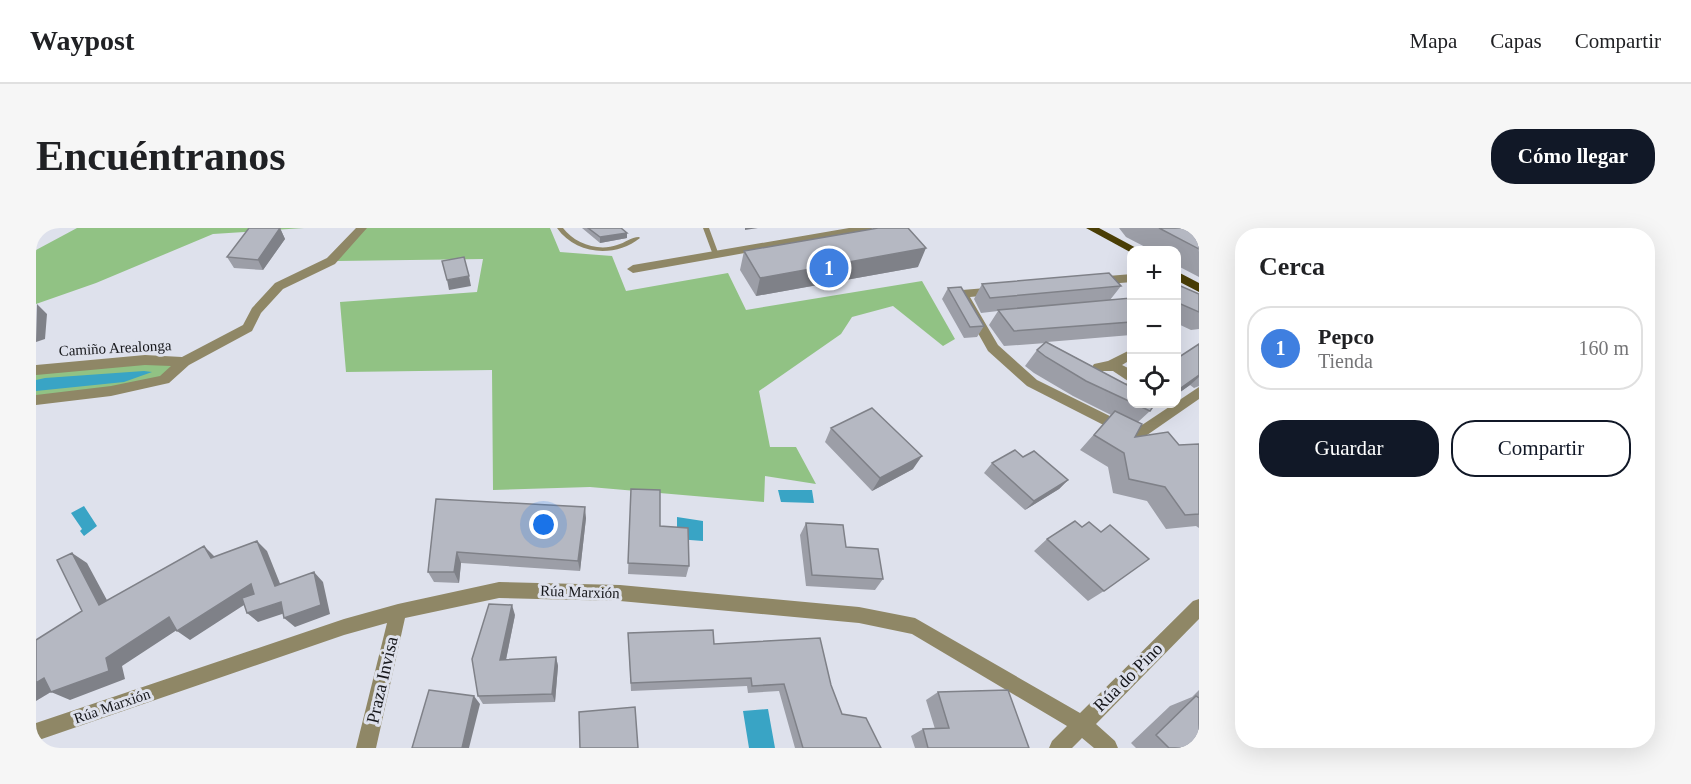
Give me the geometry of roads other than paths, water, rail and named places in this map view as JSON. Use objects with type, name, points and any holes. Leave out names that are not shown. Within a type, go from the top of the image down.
[{"type":"main road","points":[[1091,228],[1107,233],[1128,246]]},
{"type":"main road","points":[[1181,278],[1199,288]]},
{"type":"street","points":[[184,362],[248,328],[256,311],[279,286],[331,261],[362,228]]},
{"type":"street","points":[[633,269],[868,228]]},
{"type":"street","points":[[1085,282],[1127,278]]},
{"type":"street","points":[[1006,290],[962,294],[982,319],[993,348],[1032,383],[1137,436],[1199,392]]},
{"type":"street","points":[[1110,366],[1129,354]]},
{"type":"street","name":"Camiño Arealonga","points":[[36,370],[145,360],[184,362]]},
{"type":"street","name":"Camiño Arealonga","points":[[36,400],[111,391],[164,381],[184,362]]},
{"type":"street","points":[[1127,375],[1122,369],[1110,366],[1096,369],[1096,377],[1104,386],[1127,392]]},
{"type":"street","points":[[1151,408],[1165,416]]},
{"type":"street","name":"Rúa Marxión","points":[[36,732],[325,633],[398,612],[499,590],[620,593],[859,615],[915,626],[1081,724],[1108,748]]},
{"type":"street","name":"Rúa do Pino","points":[[1059,748],[1199,608]]},
{"type":"street","name":"Praza Invisa","points":[[366,748],[398,612]]},
{"type":"lane","points":[[560,228],[571,240],[595,248],[619,247],[637,238]]},
{"type":"lane","points":[[706,228],[716,255]]},
{"type":"water","points":[[152,372],[124,382],[36,391],[36,380],[45,378]]},
{"type":"water","points":[[778,490],[812,490],[814,503],[781,502]]},
{"type":"water","points":[[84,506],[97,526],[84,536],[71,513]]},
{"type":"water","points":[[677,517],[703,521],[703,541],[677,539]]},
{"type":"water","points":[[768,709],[775,748],[749,748],[743,711]]},
{"type":"place","name":"Pepco","points":[[829,268]]}]
